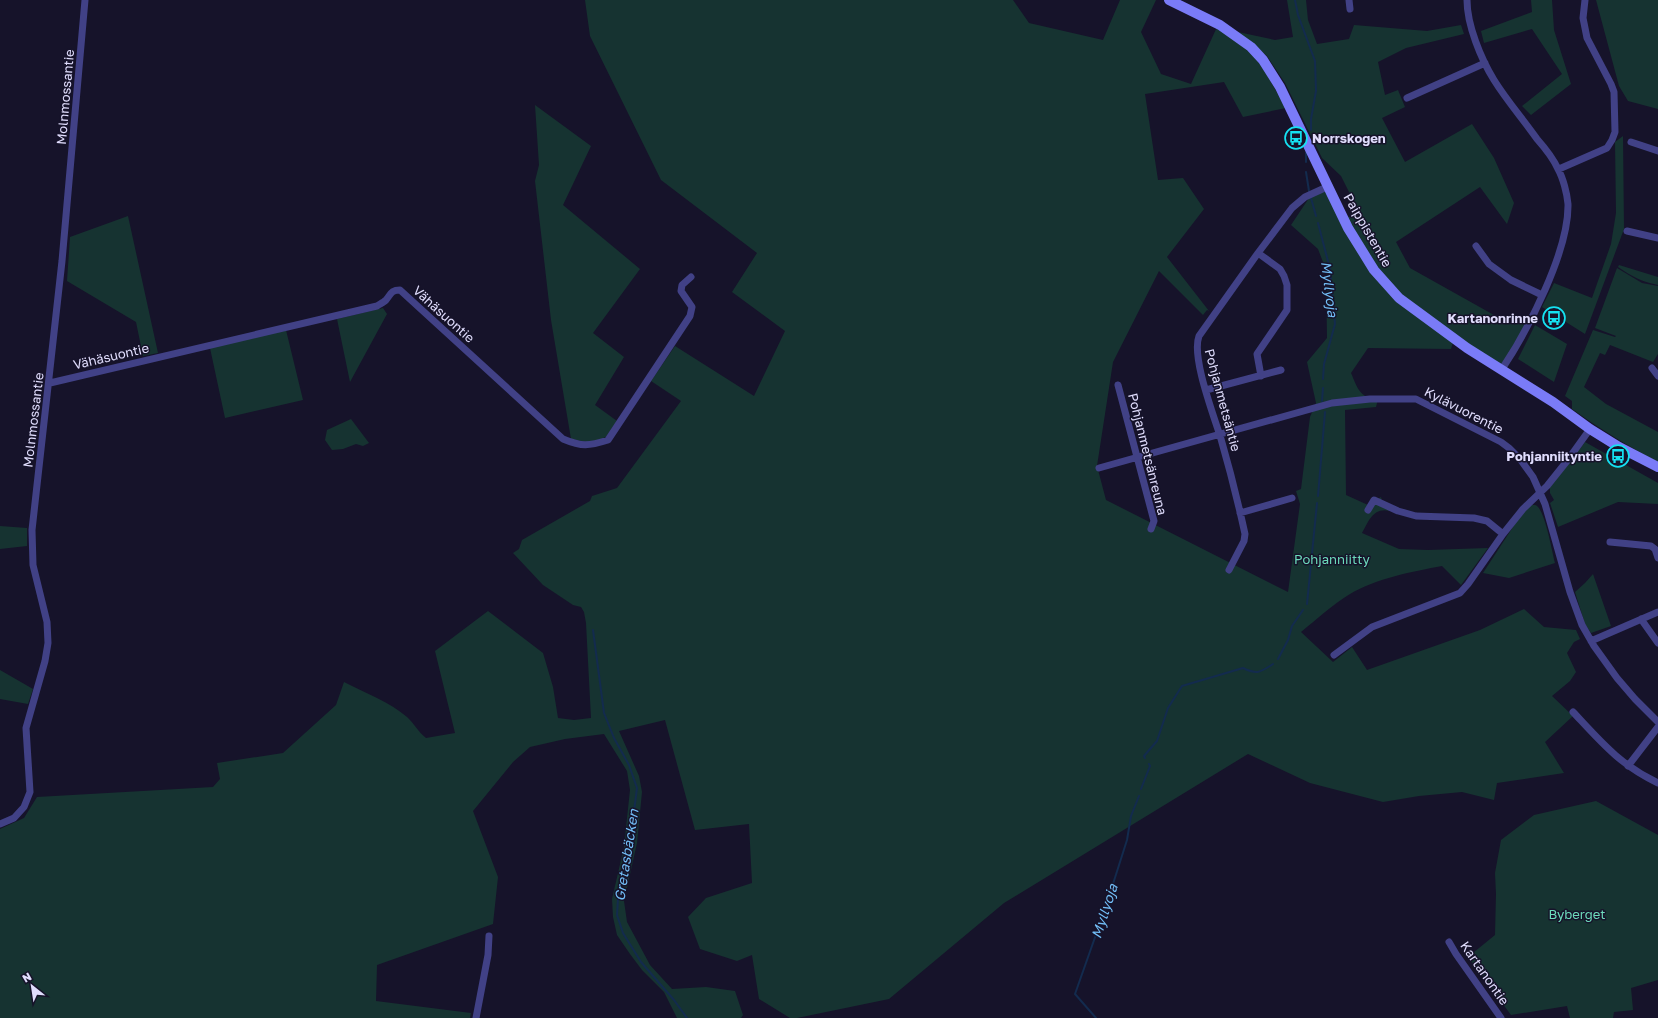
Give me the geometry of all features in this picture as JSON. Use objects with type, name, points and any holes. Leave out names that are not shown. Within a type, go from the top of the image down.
[{"type":"street","name":"Molnmossantie","points":[[0,824],[14,818],[24,807],[30,792],[26,728],[45,661],[48,643],[47,622],[32,565],[32,530],[50,383],[85,0]]},
{"type":"street","name":"Paippistentie","points":[[1169,0],[1220,25],[1251,47],[1263,60],[1280,87],[1348,228],[1374,270],[1404,302],[1467,348],[1554,402],[1590,429],[1658,468]]},
{"type":"street","points":[[1349,0],[1350,9]]},
{"type":"street","points":[[1467,0],[1474,36],[1484,63],[1503,94],[1559,169],[1568,203],[1565,226],[1558,256],[1542,295],[1502,369]]},
{"type":"street","points":[[1559,169],[1607,148],[1615,132],[1614,92],[1612,84],[1587,38],[1583,18],[1585,0]]},
{"type":"street","points":[[1406,98],[1484,63]]},
{"type":"street","points":[[1631,142],[1658,152]]},
{"type":"street","name":"Pohjanmetsäntie","points":[[1229,570],[1244,541],[1245,534],[1220,435],[1206,390],[1197,352],[1197,341],[1258,252],[1292,208],[1305,196],[1329,186]]},
{"type":"street","points":[[1627,230],[1658,238]]},
{"type":"street","points":[[1476,246],[1489,264],[1511,280],[1542,295]]},
{"type":"street","points":[[1258,252],[1280,269],[1287,285],[1287,310],[1257,354],[1261,376]]},
{"type":"street","name":"Vähäsuontie","points":[[50,383],[377,306],[386,301],[390,293],[395,290],[400,290],[563,439],[575,444],[592,445],[608,440],[690,316],[692,307],[681,291],[682,285],[691,277]]},
{"type":"street","points":[[1652,368],[1658,376]]},
{"type":"street","points":[[1206,390],[1281,370]]},
{"type":"street","name":"Pohjanmetsänreuna","points":[[1118,385],[1154,521],[1151,529]]},
{"type":"street","name":"Kylävuorentie","points":[[1099,468],[1332,403],[1370,399],[1412,398],[1505,445],[1520,459],[1533,477],[1538,493],[1545,504],[1570,592],[1582,625],[1591,641],[1617,678],[1658,722]]},
{"type":"street","points":[[1334,655],[1372,627],[1460,593],[1528,502],[1548,486],[1568,461],[1590,429]]},
{"type":"street","points":[[1240,513],[1292,498]]},
{"type":"street","points":[[1368,510],[1374,500],[1398,511],[1416,516],[1474,518],[1488,521],[1503,534]]},
{"type":"street","points":[[1610,542],[1651,546],[1655,549],[1658,558]]},
{"type":"street","points":[[1591,641],[1658,612]]},
{"type":"street","points":[[1641,619],[1658,643]]},
{"type":"street","points":[[1573,712],[1610,752],[1641,775],[1658,783]]},
{"type":"street","points":[[1628,766],[1658,727]]},
{"type":"street","points":[[476,1018],[488,955],[489,936]]},
{"type":"street","name":"Kartanontie","points":[[1449,942],[1501,1018]]},
{"type":"green space","name":"Pohjanniitty","points":[[585,0],[1013,0],[1029,23],[1103,40],[1120,0],[1156,0],[1141,32],[1161,74],[1191,84],[1217,27],[1248,50],[1260,63],[1286,108],[1243,117],[1224,82],[1145,94],[1158,180],[1183,178],[1204,209],[1167,257],[1209,311],[1207,310],[1203,315],[1159,271],[1113,362],[1097,466],[1106,500],[1288,592],[1300,504],[1296,491],[1301,489],[1310,417],[1316,403],[1307,362],[1327,338],[1326,270],[1318,249],[1291,225],[1313,192],[1329,186],[1343,217],[1361,216],[1341,176],[1322,158],[1285,83],[1267,56],[1238,32],[1275,40],[1293,37],[1287,0],[1306,0],[1308,20],[1317,44],[1349,39],[1354,25],[1427,31],[1461,25],[1464,34],[1406,48],[1378,62],[1385,95],[1398,90],[1405,107],[1382,118],[1405,162],[1472,124],[1494,158],[1514,203],[1507,224],[1480,187],[1396,242],[1410,268],[1510,324],[1532,316],[1502,369],[1454,339],[1451,349],[1368,348],[1351,373],[1357,387],[1363,394],[1367,397],[1378,399],[1376,407],[1345,410],[1346,495],[1368,505],[1381,497],[1382,501],[1388,503],[1390,511],[1379,511],[1372,516],[1362,533],[1399,549],[1428,550],[1488,548],[1461,585],[1442,566],[1395,576],[1371,584],[1343,598],[1301,632],[1333,662],[1352,647],[1367,670],[1480,630],[1524,609],[1544,627],[1576,630],[1580,639],[1574,642],[1567,653],[1576,672],[1570,681],[1552,696],[1573,716],[1545,742],[1564,773],[1497,783],[1494,800],[1462,792],[1419,796],[1383,802],[1310,783],[1248,754],[1004,903],[889,999],[797,1018],[790,1018],[759,999],[752,955],[737,961],[700,949],[688,917],[706,898],[752,883],[749,824],[695,830],[665,720],[619,731],[639,776],[642,792],[637,843],[624,901],[627,922],[650,965],[672,989],[706,987],[735,991],[743,1015],[741,1018],[677,1018],[664,992],[642,970],[617,935],[613,917],[612,899],[624,847],[630,790],[627,771],[604,734],[565,739],[530,747],[513,762],[473,811],[498,877],[493,924],[377,965],[376,1001],[471,1013],[470,1018],[0,1018],[0,829],[24,818],[37,797],[213,787],[220,779],[217,763],[283,753],[336,705],[344,682],[385,702],[400,712],[409,719],[426,738],[455,733],[435,651],[488,611],[543,653],[553,687],[558,718],[574,720],[591,718],[586,623],[584,612],[581,607],[573,605],[543,585],[513,553],[519,549],[522,540],[590,501],[592,496],[617,488],[681,401],[651,381],[675,346],[754,396],[785,331],[732,292],[757,253],[661,180],[590,36]]},
{"type":"green space","points":[[1531,0],[1552,0],[1554,30],[1571,84],[1531,115],[1522,106],[1562,74],[1532,29],[1484,43],[1481,31],[1532,12]]},
{"type":"green space","points":[[1596,0],[1658,0],[1658,109],[1628,101],[1619,86]]},
{"type":"green space","points":[[535,105],[591,146],[563,205],[640,269],[593,333],[624,357],[595,405],[617,421],[606,437],[591,443],[571,439],[551,320],[535,181],[539,165]]},
{"type":"green space","points":[[1623,136],[1624,229],[1585,334],[1542,307],[1554,283],[1592,298],[1611,244],[1616,213],[1615,142]]},
{"type":"green space","points":[[128,216],[158,353],[143,356],[136,322],[67,281],[70,237]]},
{"type":"green space","points":[[1619,265],[1658,277],[1658,285],[1646,282],[1633,276],[1618,267]]},
{"type":"green space","points":[[1617,268],[1642,283],[1658,286],[1658,354],[1653,362],[1610,345],[1605,355],[1600,353],[1584,387],[1606,404],[1658,432],[1658,462],[1614,437],[1572,409],[1572,401],[1565,396],[1593,330],[1615,337],[1616,336],[1595,328]]},
{"type":"green space","points":[[383,308],[387,314],[350,382],[337,319]]},
{"type":"green space","points":[[1535,325],[1567,344],[1554,382],[1518,359]]},
{"type":"green space","points":[[286,330],[303,400],[225,418],[210,348]]},
{"type":"green space","points":[[351,419],[369,443],[363,446],[356,444],[343,449],[332,450],[325,440],[327,430]]},
{"type":"green space","points":[[1585,442],[1658,483],[1658,504],[1618,502],[1558,527],[1550,503],[1554,500],[1550,493],[1550,487]]},
{"type":"green space","points":[[1532,505],[1536,505],[1538,507],[1544,518],[1555,563],[1509,578],[1483,573],[1524,510]]},
{"type":"green space","points":[[0,526],[27,528],[27,546],[0,549]]},
{"type":"green space","points":[[1593,574],[1611,626],[1591,633],[1585,624],[1575,592]]},
{"type":"green space","points":[[0,670],[33,689],[28,704],[0,699]]},
{"type":"green space","name":"Byberget","points":[[1596,801],[1658,835],[1658,980],[1631,988],[1633,1010],[1614,1012],[1613,1018],[1570,1018],[1567,1006],[1511,1015],[1468,957],[1495,935],[1495,873],[1501,840],[1534,815]]},
{"type":"waterway","name":"Myllyoja","points":[[1295,0],[1298,15],[1315,61],[1316,91],[1311,119],[1311,130]]},
{"type":"waterway","name":"Myllyoja","points":[[1306,152],[1306,162]]},
{"type":"waterway","name":"Myllyoja","points":[[1306,172],[1309,191]]},
{"type":"waterway","name":"Myllyoja","points":[[1311,198],[1316,216]]},
{"type":"waterway","name":"Myllyoja","points":[[1318,223],[1330,269],[1335,324],[1324,364],[1323,379]]},
{"type":"waterway","name":"Myllyoja","points":[[1322,401],[1323,388]]},
{"type":"waterway","name":"Myllyoja","points":[[1318,496],[1325,412]]},
{"type":"waterway","name":"Myllyoja","points":[[1307,604],[1317,503]]},
{"type":"waterway","name":"Myllyoja","points":[[1278,659],[1288,640],[1292,626],[1303,610]]},
{"type":"waterway","name":"Gretasbäcken","points":[[593,630],[604,713],[614,738],[629,765],[637,788],[628,858],[618,899],[617,915],[623,933],[641,962],[674,1000],[687,1018]]},
{"type":"waterway","name":"Myllyoja","points":[[1145,758],[1144,756],[1157,741],[1168,708],[1182,686],[1243,668],[1259,672],[1273,664]]},
{"type":"waterway","name":"Myllyoja","points":[[1141,789],[1150,766],[1149,764]]},
{"type":"waterway","name":"Myllyoja","points":[[1096,1018],[1075,994],[1105,909],[1127,840],[1131,816],[1139,796]]},
{"type":"place","name":"Norrskogen","points":[[1296,138]]},
{"type":"place","name":"Kartanonrinne","points":[[1554,318]]},
{"type":"place","name":"Pohjanniityntie","points":[[1618,456]]}]
